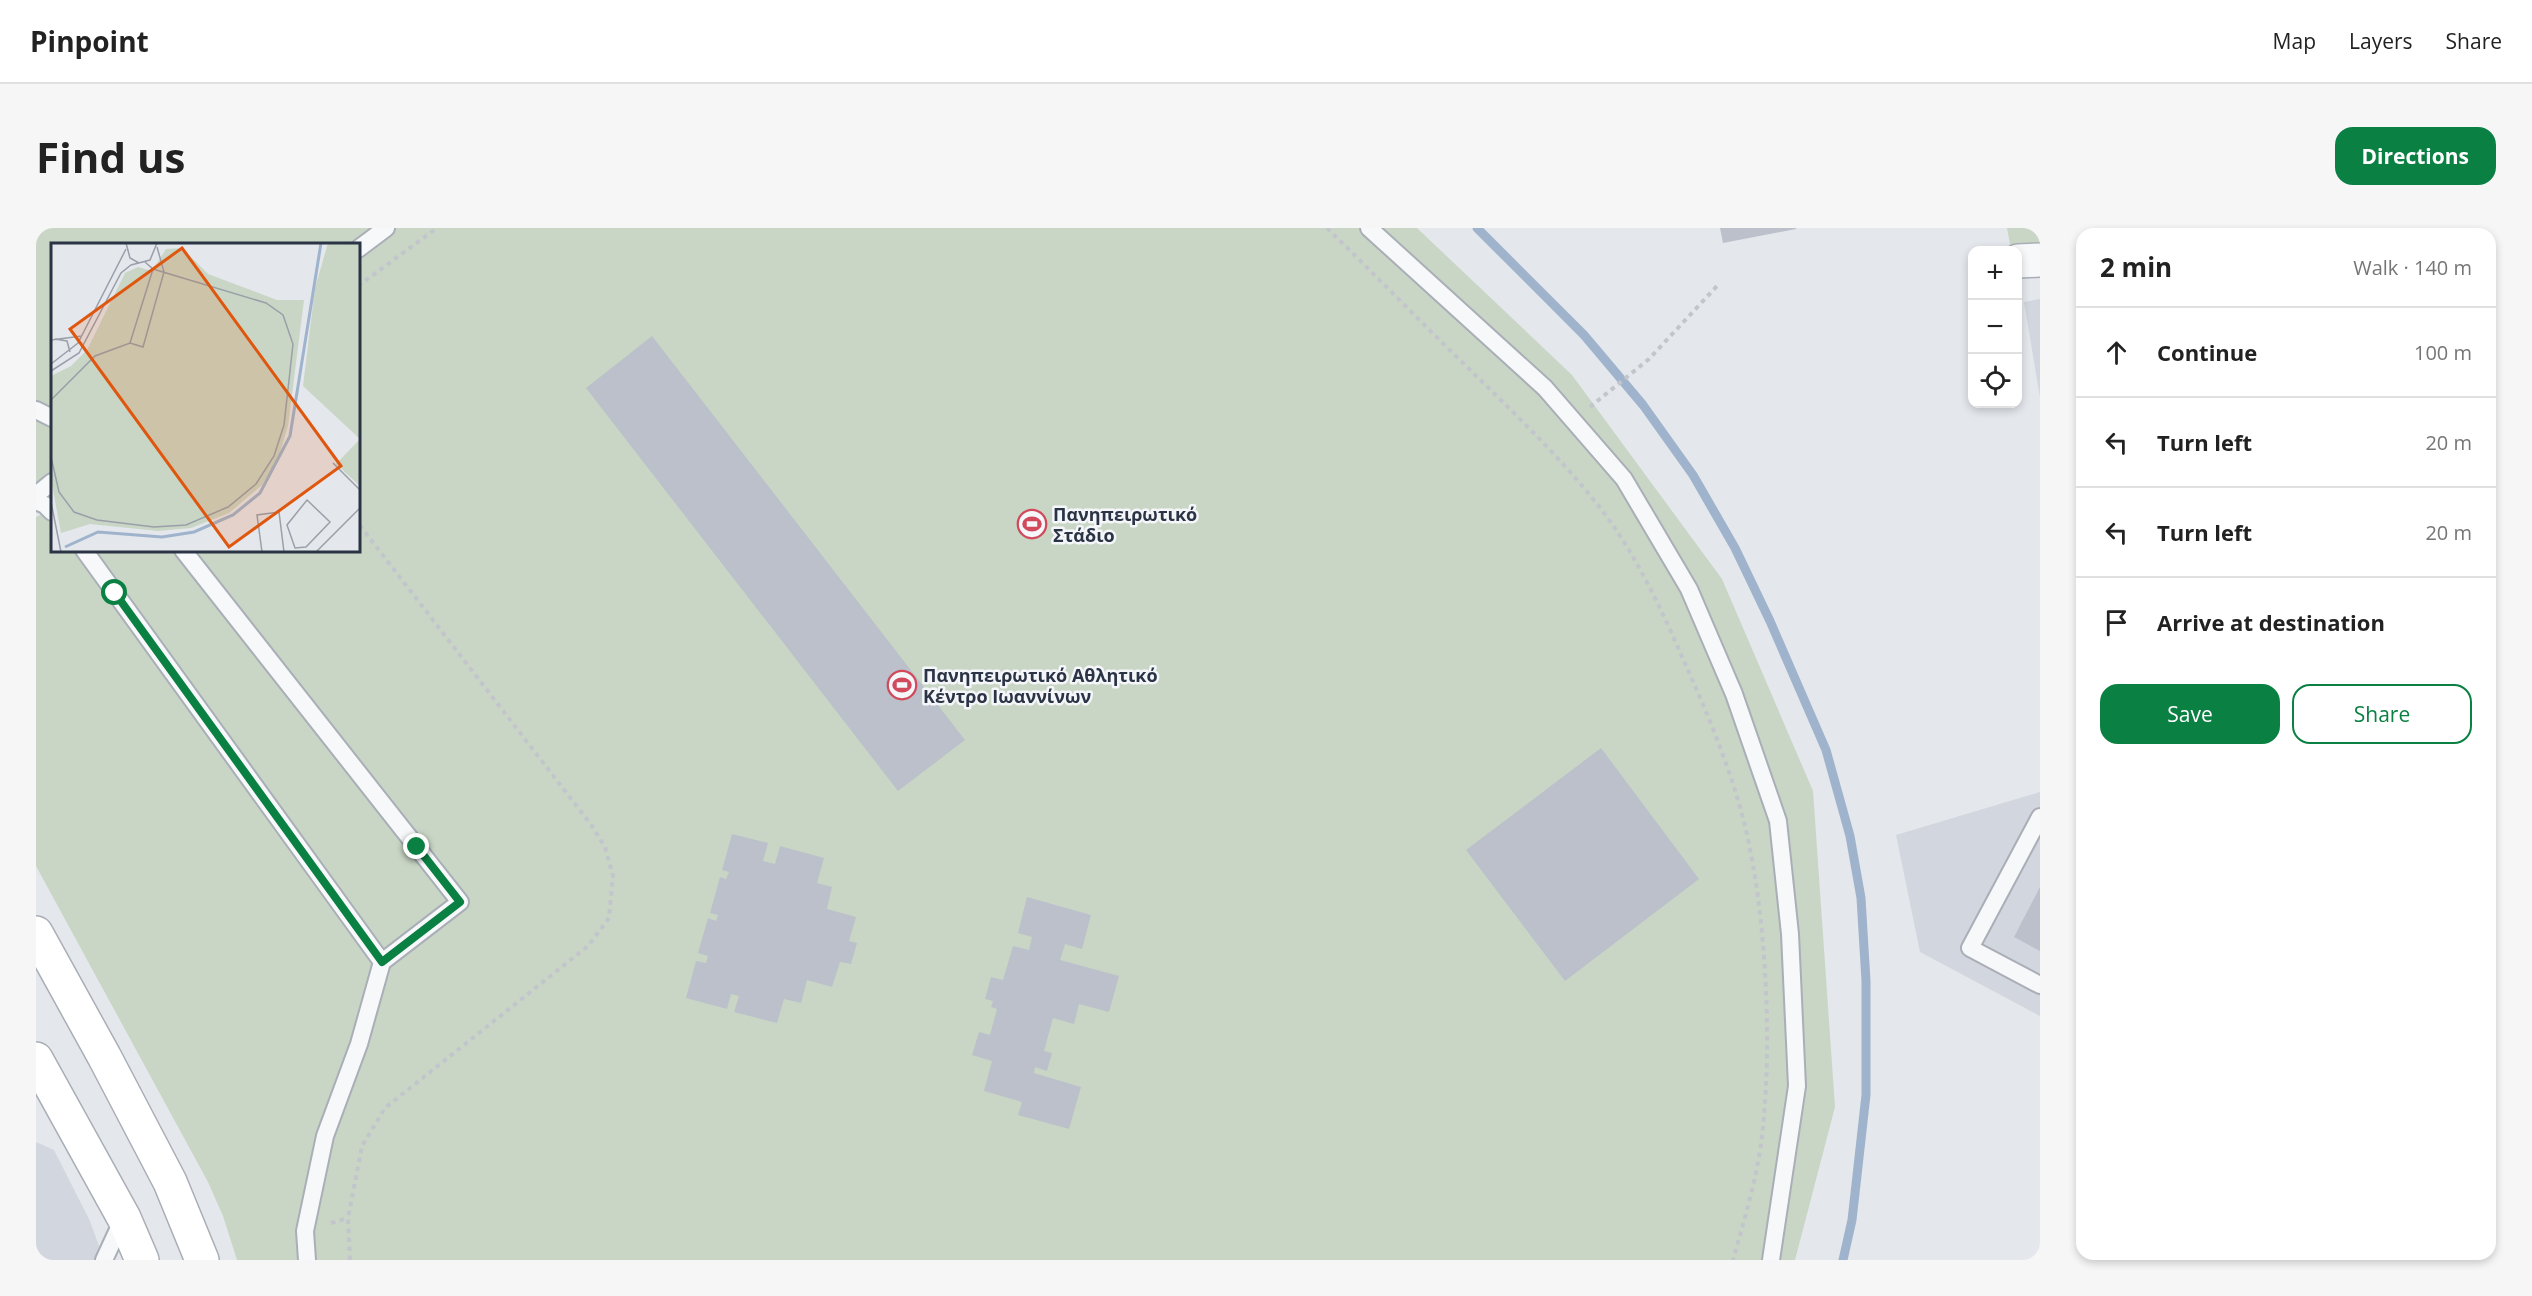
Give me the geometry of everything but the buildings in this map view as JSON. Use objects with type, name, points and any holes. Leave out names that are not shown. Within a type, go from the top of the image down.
[{"type":"main road","points":[[36,933],[170,1182],[202,1260]]},
{"type":"main road","points":[[36,1059],[123,1218],[142,1260]]},
{"type":"street","points":[[2022,261],[2040,260]]},
{"type":"lane","points":[[360,248],[386,228]]},
{"type":"lane","points":[[1369,228],[1545,388],[1624,479],[1689,589],[1734,694],[1779,821],[1790,934],[1797,1086],[1771,1260]]},
{"type":"lane","points":[[36,410],[51,418]]},
{"type":"lane","points":[[36,495],[51,483]]},
{"type":"lane","points":[[36,501],[51,511]]},
{"type":"lane","points":[[85,552],[382,962]]},
{"type":"lane","points":[[185,552],[460,902],[382,962],[359,1044],[325,1136],[305,1231],[307,1260]]},
{"type":"lane","points":[[2040,817],[1970,948],[2040,985]]},
{"type":"lane","points":[[104,1260],[111,1250],[123,1218]]},
{"type":"path","points":[[360,285],[437,228]]},
{"type":"path","points":[[1327,228],[1507,406],[1594,500],[1629,551],[1668,625],[1714,735],[1745,825],[1756,894],[1766,1024],[1763,1128],[1747,1212],[1733,1260]]},
{"type":"path","points":[[1587,410],[1649,359],[1717,286]]},
{"type":"shaded area","points":[[2040,299],[2040,397],[2024,302]]},
{"type":"shaded area","points":[[2040,792],[2040,1016],[1920,952],[1896,835]]},
{"type":"shaded area","points":[[36,1142],[54,1150],[90,1221],[104,1260],[36,1260]]},
{"type":"green space","name":"Πανηπειρωτικό Αθλητικό Κέντρο Ιωαννίνων","points":[[38,228],[1417,228],[1572,375],[1722,579],[1813,791],[1835,1107],[1795,1260],[237,1260],[223,1216],[208,1182],[36,866],[36,517],[42,514],[36,506],[36,230]]},
{"type":"green space","points":[[2007,228],[2040,228],[2040,244],[2022,248],[2010,246]]},
{"type":"waterway","points":[[1477,228],[1584,335],[1643,405],[1693,475],[1735,548],[1770,621],[1826,750],[1850,836],[1861,898],[1866,981],[1866,1095],[1852,1220],[1843,1260]]},
{"type":"place","name":"Πανηπειρωτικό Στάδιο","points":[[1032,524]]},
{"type":"place","name":"Πανηπειρωτικό Αθλητικό Κέντρο Ιωαννίνων","points":[[902,685]]},
{"type":"route","points":[[115,593],[382,962],[460,902],[417,847]]}]
